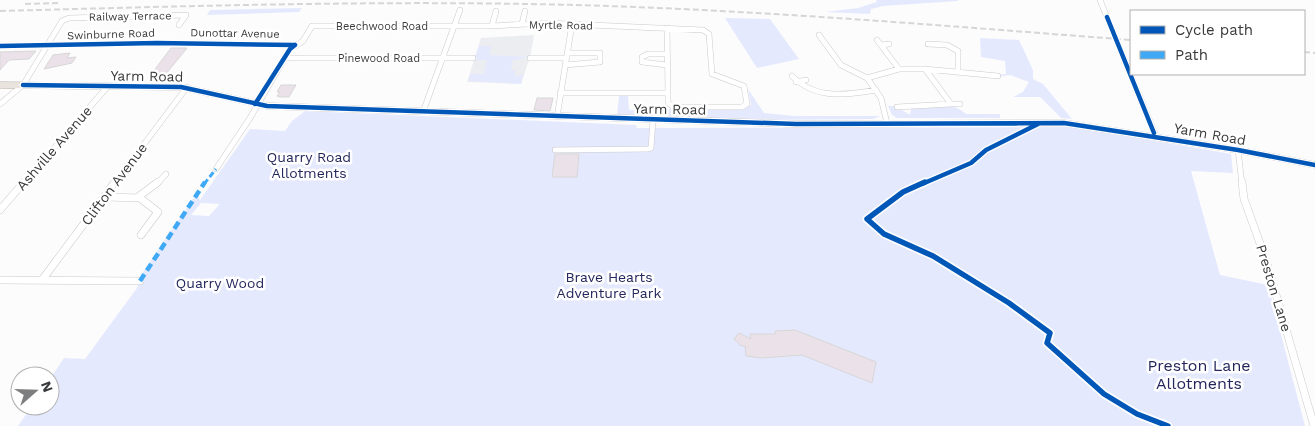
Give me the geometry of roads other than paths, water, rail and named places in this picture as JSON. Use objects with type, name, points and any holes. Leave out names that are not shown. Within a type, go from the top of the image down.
[{"type":"main road","name":"Yarm Road","points":[[0,85],[187,87],[255,104],[557,117],[887,123],[1064,123],[1156,136],[1315,165]]},
{"type":"street","points":[[1100,0],[1130,73]]},
{"type":"street","points":[[423,112],[460,10]]},
{"type":"street","points":[[492,26],[496,10]]},
{"type":"street","points":[[522,24],[525,11]]},
{"type":"street","name":"Railway Terrace","points":[[48,46],[62,21],[69,18],[186,15],[179,25]]},
{"type":"street","points":[[557,117],[572,24]]},
{"type":"street","name":"Myrtle Road","points":[[455,26],[572,24],[707,31],[712,72],[744,86],[746,105],[742,107],[674,106],[668,103],[668,93]]},
{"type":"street","name":"Beechwood Road","points":[[295,46],[303,41],[312,26],[455,26]]},
{"type":"street","points":[[560,93],[668,93],[667,28]]},
{"type":"street","points":[[819,35],[841,65],[867,78],[881,98],[887,123]]},
{"type":"street","points":[[818,43],[825,42]]},
{"type":"street","points":[[889,44],[879,42],[899,69]]},
{"type":"street","name":"Swinburne Road","points":[[0,46],[174,43]]},
{"type":"street","name":"Dunottar Avenue","points":[[174,43],[295,46]]},
{"type":"street","points":[[928,44],[954,46],[958,51],[958,72]]},
{"type":"street","points":[[938,44],[940,50]]},
{"type":"street","points":[[0,104],[23,85],[48,46]]},
{"type":"street","points":[[216,169],[250,118],[255,104],[284,58],[290,49],[295,46]]},
{"type":"street","points":[[530,58],[566,59],[596,64],[600,62],[600,53],[566,59]]},
{"type":"street","points":[[667,54],[646,54],[642,56],[642,62],[646,64],[667,65]]},
{"type":"street","name":"Pinewood Road","points":[[284,58],[473,58]]},
{"type":"street","points":[[867,78],[899,69],[958,72],[990,78],[998,76]]},
{"type":"street","points":[[925,69],[930,80],[940,88],[951,104]]},
{"type":"street","points":[[1131,75],[1156,136]]},
{"type":"street","points":[[792,76],[804,90],[816,94],[847,94],[876,90]]},
{"type":"street","points":[[796,82],[806,80]]},
{"type":"street","name":"Ashville Avenue","points":[[0,210],[108,86]]},
{"type":"street","name":"Clifton Avenue","points":[[42,280],[187,87]]},
{"type":"street","points":[[897,107],[907,110],[960,104]]},
{"type":"street","points":[[555,150],[648,149],[651,148],[653,120]]},
{"type":"street","name":"Preston Lane","points":[[1238,150],[1244,199],[1266,260],[1314,426]]},
{"type":"street","points":[[105,197],[138,197],[154,187],[166,174]]},
{"type":"street","points":[[138,197],[158,212],[141,235]]},
{"type":"street","points":[[0,280],[140,281]]},
{"type":"railway","points":[[25,4],[60,3]]},
{"type":"railway","points":[[0,11],[359,3],[575,5],[783,15],[1130,40]]},
{"type":"railway","points":[[1305,52],[1315,53]]},
{"type":"park label","name":"Quarry Road Allotments","points":[[309,166]]},
{"type":"park label","name":"Quarry Wood","points":[[220,283]]},
{"type":"park label","name":"Brave Hearts Adventure Park","points":[[609,286]]},
{"type":"park label","name":"Preston Lane Allotments","points":[[1199,374]]}]
